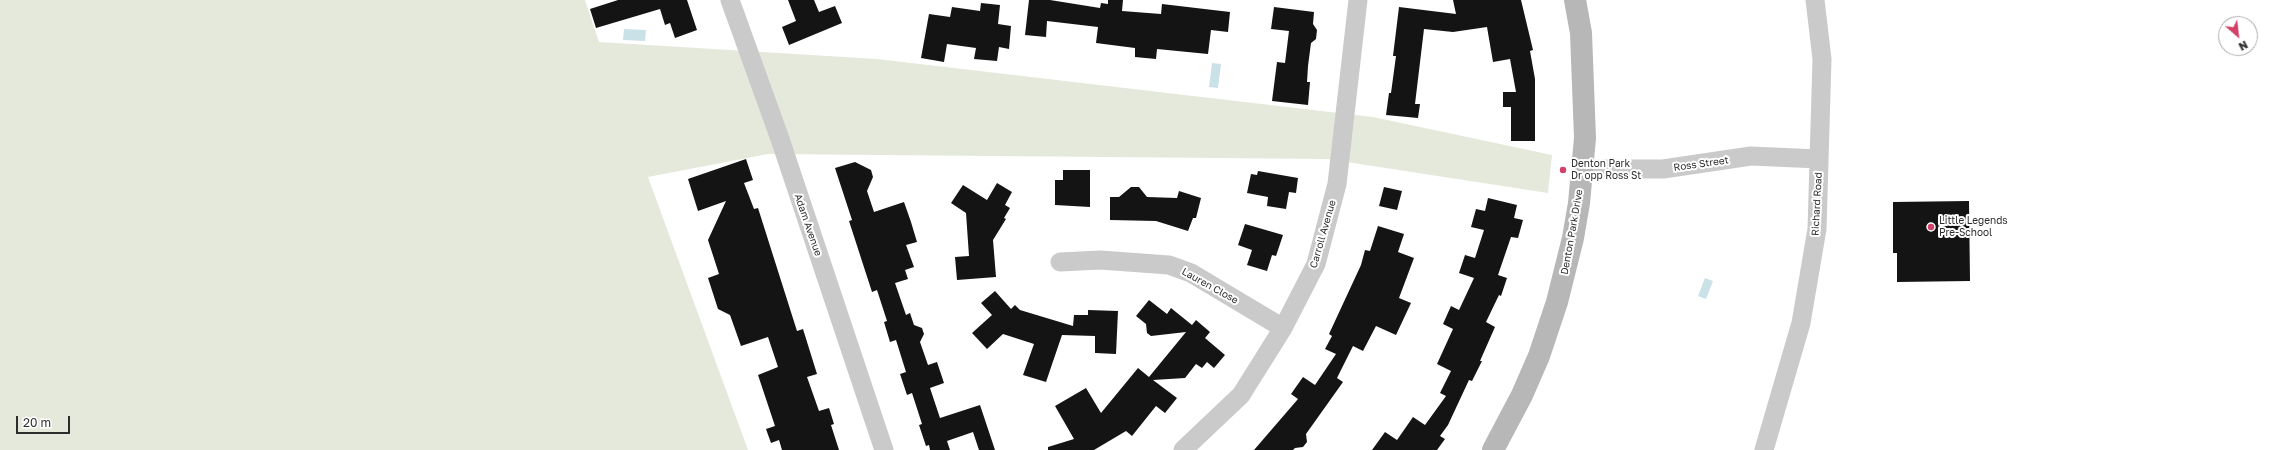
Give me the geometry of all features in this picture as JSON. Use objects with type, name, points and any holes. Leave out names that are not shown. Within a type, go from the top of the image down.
[{"type":"main road","name":"Denton Park Drive","points":[[1493,450],[1525,388],[1539,356],[1557,302],[1573,238],[1582,170],[1585,97],[1580,33],[1575,0]]},
{"type":"street","name":"Adam Avenue","points":[[730,0],[780,139],[884,450]]},
{"type":"street","name":"Carroll Avenue","points":[[1183,450],[1241,395],[1283,328],[1316,264],[1337,184],[1358,0]]},
{"type":"street","name":"Richard Road","points":[[1771,448],[1801,323],[1818,229],[1822,59],[1815,0]]},
{"type":"street","name":"Ross Street","points":[[1582,170],[1663,169],[1751,156],[1819,159]]},
{"type":"street","name":"Lauren Close","points":[[1060,262],[1100,260],[1169,265],[1190,273],[1283,328]]},
{"type":"shaded area","points":[[0,0],[585,0],[599,42],[877,59],[1373,117],[1552,155],[1548,193],[1327,159],[768,154],[648,177],[748,450],[0,450]]},
{"type":"water","points":[[624,29],[646,30],[645,41],[623,40]]},
{"type":"water","points":[[1212,63],[1221,64],[1218,88],[1209,87]]},
{"type":"water","points":[[1705,278],[1713,281],[1706,299],[1698,296]]},
{"type":"building","points":[[618,0],[687,0],[697,30],[675,38],[670,23],[665,25],[660,9],[596,28],[590,9]]},
{"type":"building","points":[[788,0],[814,0],[819,12],[835,6],[842,23],[789,45],[782,27],[796,21]]},
{"type":"building","points":[[1029,0],[1050,0],[1100,8],[1101,3],[1108,4],[1108,0],[1123,0],[1122,11],[1161,14],[1162,4],[1230,12],[1228,32],[1211,30],[1208,54],[1157,49],[1156,59],[1135,57],[1135,48],[1096,43],[1098,27],[1047,21],[1046,37],[1025,35]]},
{"type":"building","points":[[1453,0],[1521,0],[1533,50],[1530,51],[1535,79],[1535,141],[1511,141],[1511,107],[1503,107],[1503,92],[1516,92],[1510,59],[1493,62],[1487,27],[1453,32],[1424,29],[1415,104],[1420,104],[1418,118],[1386,115],[1389,93],[1391,93],[1396,56],[1393,56],[1399,7],[1456,14]]},
{"type":"building","points":[[981,3],[1000,5],[998,24],[1011,26],[1009,49],[999,47],[997,61],[974,59],[976,48],[947,44],[944,62],[921,58],[929,14],[950,17],[952,7],[980,11]]},
{"type":"building","points":[[1274,7],[1314,12],[1313,24],[1317,30],[1316,39],[1311,43],[1308,66],[1307,82],[1310,82],[1308,105],[1272,101],[1277,62],[1285,63],[1289,31],[1271,29]]},
{"type":"building","points":[[746,159],[753,180],[744,183],[754,209],[758,208],[797,331],[803,329],[817,374],[807,377],[819,411],[829,408],[834,424],[831,425],[839,450],[782,450],[779,440],[771,443],[766,429],[775,426],[758,375],[778,367],[768,337],[741,346],[730,315],[718,309],[708,278],[719,274],[708,240],[726,201],[698,211],[688,179]]},
{"type":"building","points":[[855,162],[871,170],[873,177],[867,191],[874,212],[904,202],[911,222],[917,242],[906,245],[914,267],[905,270],[908,279],[895,283],[906,315],[910,313],[914,325],[922,328],[924,334],[920,342],[928,365],[937,362],[944,383],[930,388],[940,418],[980,405],[995,450],[979,450],[973,432],[947,441],[950,450],[930,450],[929,445],[926,446],[919,425],[922,424],[912,393],[907,395],[900,374],[906,372],[896,340],[890,342],[884,322],[887,321],[877,290],[872,292],[849,221],[852,220],[835,168]]},
{"type":"building","points":[[1063,170],[1090,170],[1090,207],[1055,205],[1055,180],[1063,180]]},
{"type":"building","points":[[1258,171],[1298,178],[1296,193],[1289,192],[1286,209],[1267,206],[1268,197],[1247,193],[1251,174],[1257,175]]},
{"type":"building","points":[[997,183],[1012,192],[1005,205],[1010,208],[1004,218],[1006,219],[993,240],[996,277],[957,280],[955,257],[969,256],[966,213],[951,203],[963,185],[987,200]]},
{"type":"building","points":[[1131,187],[1139,187],[1147,197],[1177,198],[1179,191],[1201,198],[1196,218],[1193,218],[1188,231],[1156,221],[1110,220],[1110,197],[1119,197]]},
{"type":"building","points":[[1384,187],[1402,191],[1397,210],[1379,206]]},
{"type":"building","points":[[1488,198],[1517,205],[1514,218],[1523,220],[1518,238],[1511,237],[1498,275],[1507,278],[1501,296],[1499,295],[1486,322],[1495,327],[1480,361],[1482,361],[1472,381],[1469,380],[1448,425],[1440,436],[1445,439],[1437,450],[1372,450],[1385,432],[1397,440],[1413,417],[1425,425],[1446,396],[1440,393],[1451,371],[1437,364],[1453,329],[1443,324],[1451,306],[1459,310],[1474,278],[1459,273],[1465,255],[1475,258],[1484,230],[1471,227],[1476,209],[1485,211]]},
{"type":"building","name":"Little Legends Pre-School","points":[[1969,201],[1970,281],[1897,282],[1897,253],[1893,253],[1893,202]]},
{"type":"building","points":[[1245,224],[1283,235],[1276,256],[1272,255],[1267,271],[1247,265],[1252,250],[1238,245]]},
{"type":"building","points":[[1378,226],[1404,234],[1398,252],[1414,258],[1399,298],[1411,303],[1396,335],[1376,326],[1363,351],[1353,346],[1337,378],[1343,382],[1306,434],[1307,442],[1303,447],[1295,448],[1293,450],[1254,450],[1298,399],[1291,394],[1303,377],[1315,385],[1336,354],[1325,349],[1332,336],[1329,334],[1361,265],[1365,250],[1370,251]]},
{"type":"building","points":[[995,291],[1011,309],[1015,305],[1020,310],[1073,326],[1074,315],[1088,315],[1088,310],[1118,311],[1116,354],[1095,353],[1095,336],[1062,335],[1046,382],[1023,375],[1034,344],[1003,334],[987,349],[972,333],[992,315],[981,303]]},
{"type":"building","points":[[1149,300],[1167,314],[1171,308],[1192,325],[1196,320],[1210,332],[1205,338],[1225,355],[1214,368],[1207,362],[1202,368],[1196,364],[1185,378],[1153,380],[1177,398],[1165,413],[1156,406],[1132,436],[1126,431],[1094,450],[1048,450],[1048,447],[1074,439],[1055,406],[1086,388],[1101,413],[1138,368],[1149,377],[1186,332],[1151,336],[1147,333],[1146,324],[1136,316]]},
{"type":"place","name":"Denton Park Dr opp Ross St","points":[[1563,170]]},
{"type":"place","name":"Little Legends Pre-School","points":[[1931,227]]}]
